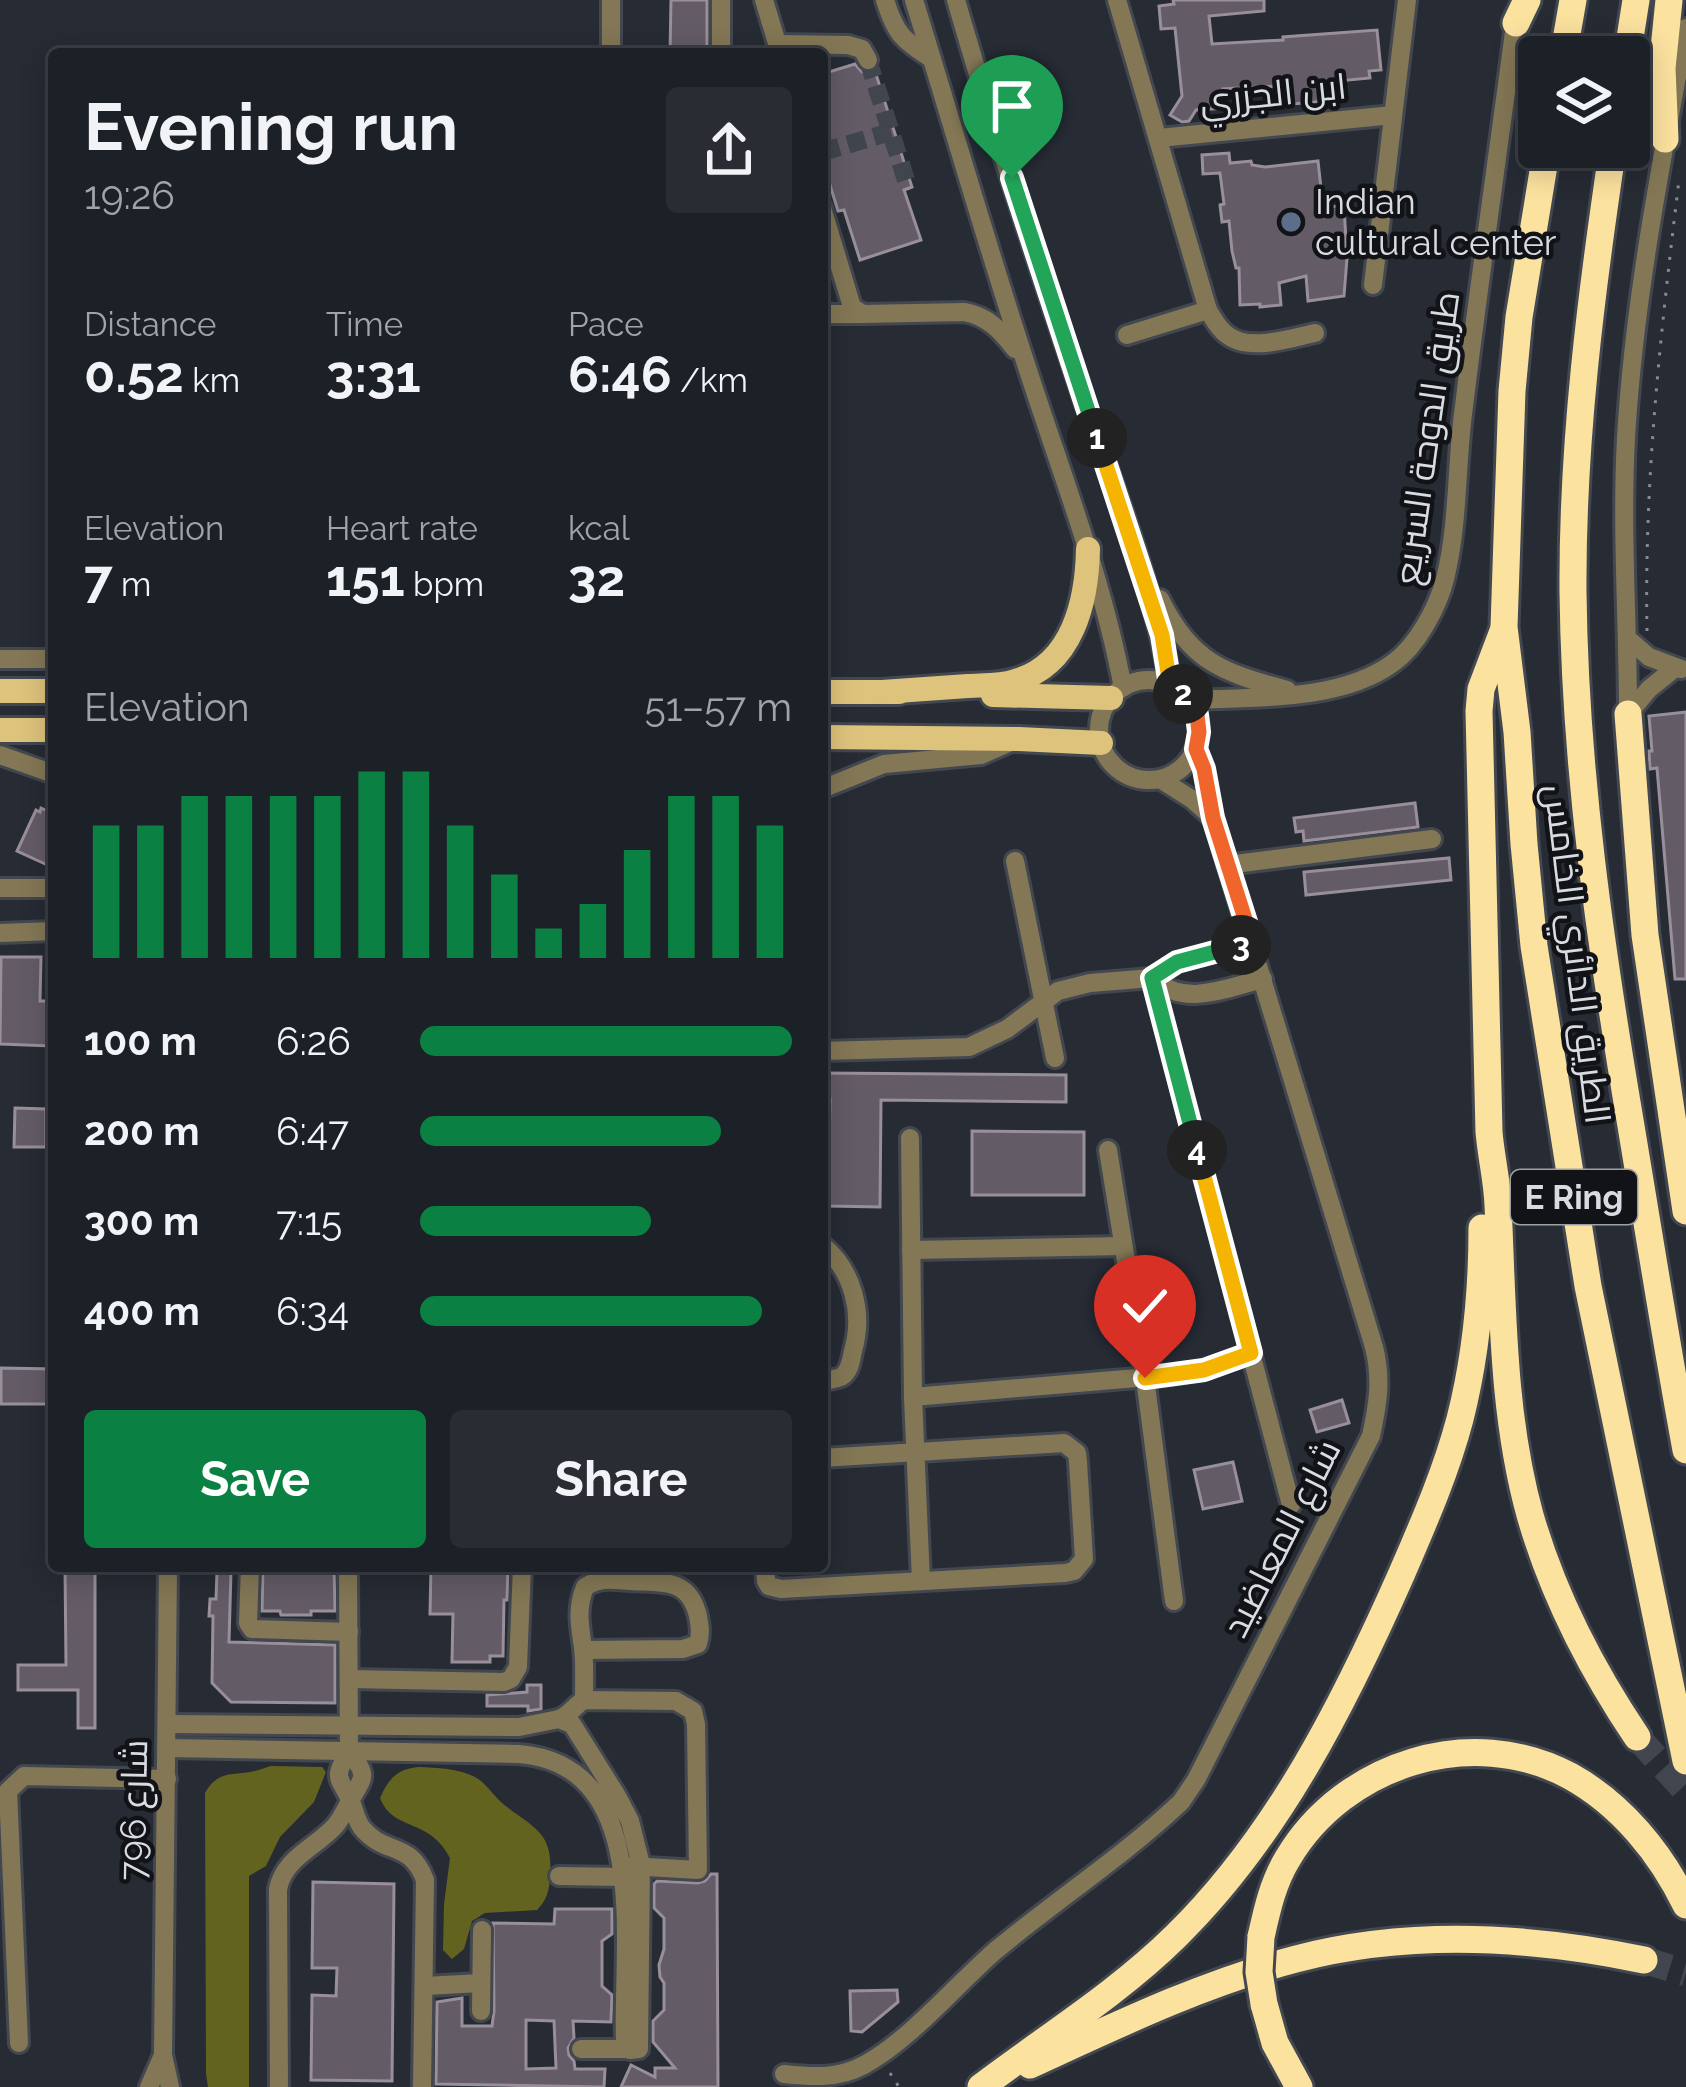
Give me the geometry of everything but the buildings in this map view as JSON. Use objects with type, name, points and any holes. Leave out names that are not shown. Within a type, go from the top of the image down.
[{"type":"highway","points":[[1567,36],[1573,0]]},
{"type":"highway","points":[[1630,36],[1636,0]]},
{"type":"highway","points":[[1665,139],[1662,68],[1669,0]]},
{"type":"highway","name":"الطريق الدائري الخامس","points":[[1544,168],[1512,391],[1504,627],[1534,946],[1588,1286],[1686,1761]]},
{"type":"highway","name":"الطريق الدائري الخامس","points":[[1609,168],[1577,469],[1573,589],[1578,724],[1600,942],[1686,1450]]},
{"type":"highway","points":[[1504,627],[1481,689],[1479,711],[1490,1147],[1498,1198],[1510,1412],[1529,1511],[1544,1559],[1584,1651],[1637,1736]]},
{"type":"highway","points":[[1628,714],[1646,935],[1686,1211]]},
{"type":"highway","points":[[981,2087],[1114,1992],[1178,1934],[1258,1840],[1321,1736],[1386,1609],[1455,1436],[1477,1331],[1484,1180],[1490,1147]]},
{"type":"highway","points":[[1299,2087],[1275,2043],[1258,1972],[1270,1897],[1286,1860],[1310,1827],[1339,1798],[1373,1776],[1450,1753],[1531,1760],[1569,1776],[1634,1826],[1686,1905]]},
{"type":"highway","points":[[981,2087],[1205,1989],[1300,1958],[1354,1947],[1488,1939],[1586,1948],[1644,1960]]},
{"type":"main road","points":[[882,692],[1011,683],[1046,666],[1069,637],[1082,608],[1088,549]]},
{"type":"main road","points":[[0,691],[48,691]]},
{"type":"main road","points":[[828,692],[1117,693]]},
{"type":"main road","points":[[0,730],[48,730]]},
{"type":"main road","points":[[828,737],[1101,743]]},
{"type":"street","points":[[611,0],[611,48]]},
{"type":"street","points":[[721,0],[721,48]]},
{"type":"street","points":[[764,0],[780,48]]},
{"type":"street","points":[[884,0],[895,29],[932,59]]},
{"type":"street","points":[[914,0],[1108,616],[1117,693]]},
{"type":"street","name":"ابن الجزري","points":[[1117,0],[1208,310]]},
{"type":"street","name":"ابن الجزري","points":[[1373,285],[1407,0]]},
{"type":"street","points":[[958,3],[1162,635],[1170,685]]},
{"type":"street","name":"طريق الدوحة السريع","points":[[1189,700],[1303,694],[1360,680],[1395,662],[1437,606],[1451,550],[1462,414],[1520,8]]},
{"type":"street","points":[[1628,714],[1624,515],[1631,368],[1686,28]]},
{"type":"street","points":[[797,48],[848,45],[862,50],[868,60]]},
{"type":"street","name":"ابن الجزري","points":[[1160,138],[1393,115]]},
{"type":"street","points":[[828,229],[848,298],[863,314]]},
{"type":"street","points":[[1127,335],[1208,310],[1223,333],[1237,341],[1261,343],[1315,333]]},
{"type":"street","points":[[828,314],[976,314],[1002,332],[1024,360]]},
{"type":"street","points":[[1135,549],[1174,624],[1200,655],[1237,676],[1303,694]]},
{"type":"street","points":[[1628,639],[1655,659],[1681,668]]},
{"type":"street","points":[[0,659],[48,659]]},
{"type":"street","points":[[1628,714],[1649,689],[1681,668]]},
{"type":"street","points":[[1146,680],[1170,685],[1189,700],[1197,715],[1196,749],[1175,773],[1145,780],[1130,776],[1108,758],[1101,743],[1100,720],[1117,693],[1146,680]]},
{"type":"street","points":[[828,787],[884,764],[981,755],[1018,739]]},
{"type":"street","name":"شارع المعاضيد","points":[[784,2074],[816,2078],[866,2065],[994,1952],[1181,1802],[1371,1436],[1378,1405],[1378,1364],[1196,749]]},
{"type":"street","points":[[0,755],[48,772]]},
{"type":"street","points":[[1160,779],[1213,818]]},
{"type":"street","points":[[1227,865],[1432,839]]},
{"type":"street","points":[[1015,861],[1055,1058]]},
{"type":"street","points":[[0,888],[48,888]]},
{"type":"street","points":[[0,933],[48,931]]},
{"type":"street","points":[[828,1051],[969,1047],[1073,986],[1152,978],[1177,962],[1252,941]]},
{"type":"street","points":[[1152,978],[1172,992],[1195,995],[1263,979]]},
{"type":"street","points":[[1152,978],[1292,1505]]},
{"type":"street","points":[[910,1138],[921,1581]]},
{"type":"street","points":[[1108,1150],[1174,1601]]},
{"type":"street","points":[[911,1250],[1124,1246]]},
{"type":"street","points":[[828,1249],[848,1275],[858,1311],[856,1342],[847,1371],[828,1381]]},
{"type":"street","points":[[913,1397],[1145,1378],[1204,1370],[1251,1353]]},
{"type":"street","points":[[765,1572],[766,1581],[775,1588],[1081,1567],[1078,1462],[1071,1447],[1055,1443],[828,1458]]},
{"type":"street","name":"شارع 796","points":[[168,1572],[164,2055],[170,2087]]},
{"type":"street","points":[[250,1572],[248,1623],[252,1629],[349,1632]]},
{"type":"street","points":[[348,1572],[349,1751],[339,1768],[339,1783],[358,1824],[381,1844],[419,1863],[425,1880],[422,2087]]},
{"type":"street","points":[[349,1678],[511,1679],[518,1666],[522,1572]]},
{"type":"street","points":[[583,1650],[683,1649],[698,1644],[701,1632],[694,1599],[682,1586],[643,1582],[593,1582],[585,1588],[579,1629],[584,1700]]},
{"type":"street","points":[[167,1724],[519,1726],[559,1719],[584,1700],[676,1702],[690,1708],[694,1716],[698,1870],[629,1869],[559,1876]]},
{"type":"street","points":[[559,1719],[572,1724],[630,1820],[628,2049],[581,2049]]},
{"type":"street","points":[[519,1726],[519,1754]]},
{"type":"street","points":[[167,1748],[519,1754],[555,1761],[582,1779],[597,1798],[629,1869]]},
{"type":"street","points":[[19,2043],[8,1791],[24,1776],[167,1779]]},
{"type":"street","points":[[279,2087],[280,1876],[339,1822],[350,1800]]},
{"type":"street","points":[[481,2011],[482,1930]]},
{"type":"street","points":[[425,1986],[481,1983]]},
{"type":"street","name":"شارع 796","points":[[148,2087],[164,2055]]},
{"type":"path","points":[[1655,659],[1647,629],[1649,520],[1660,338],[1678,181]]},
{"type":"path","points":[[886,2087],[896,2082]]},
{"type":"shaded area","points":[[271,1766],[322,1767],[326,1772],[314,1802],[280,1837],[266,1866],[249,1876],[249,2087],[208,2087],[205,1793],[224,1776]]},
{"type":"shaded area","points":[[419,1767],[454,1770],[483,1782],[539,1832],[548,1849],[549,1887],[537,1910],[485,1913],[472,1921],[464,1949],[452,1959],[443,1950],[450,1858],[432,1836],[393,1816],[380,1798],[395,1776]]},
{"type":"tunnel","points":[[868,60],[906,180]]},
{"type":"tunnel","points":[[828,150],[891,132]]},
{"type":"tunnel","points":[[1637,1737],[1686,1791]]},
{"type":"tunnel","points":[[1644,1960],[1686,1973]]},
{"type":"place","name":"Indian cultural center","points":[[1291,222]]},
{"type":"route","points":[[1012,178],[1162,635],[1170,685],[1189,700],[1197,715],[1196,749],[1252,941],[1177,962],[1152,978],[1251,1353],[1204,1370],[1145,1378]]}]
